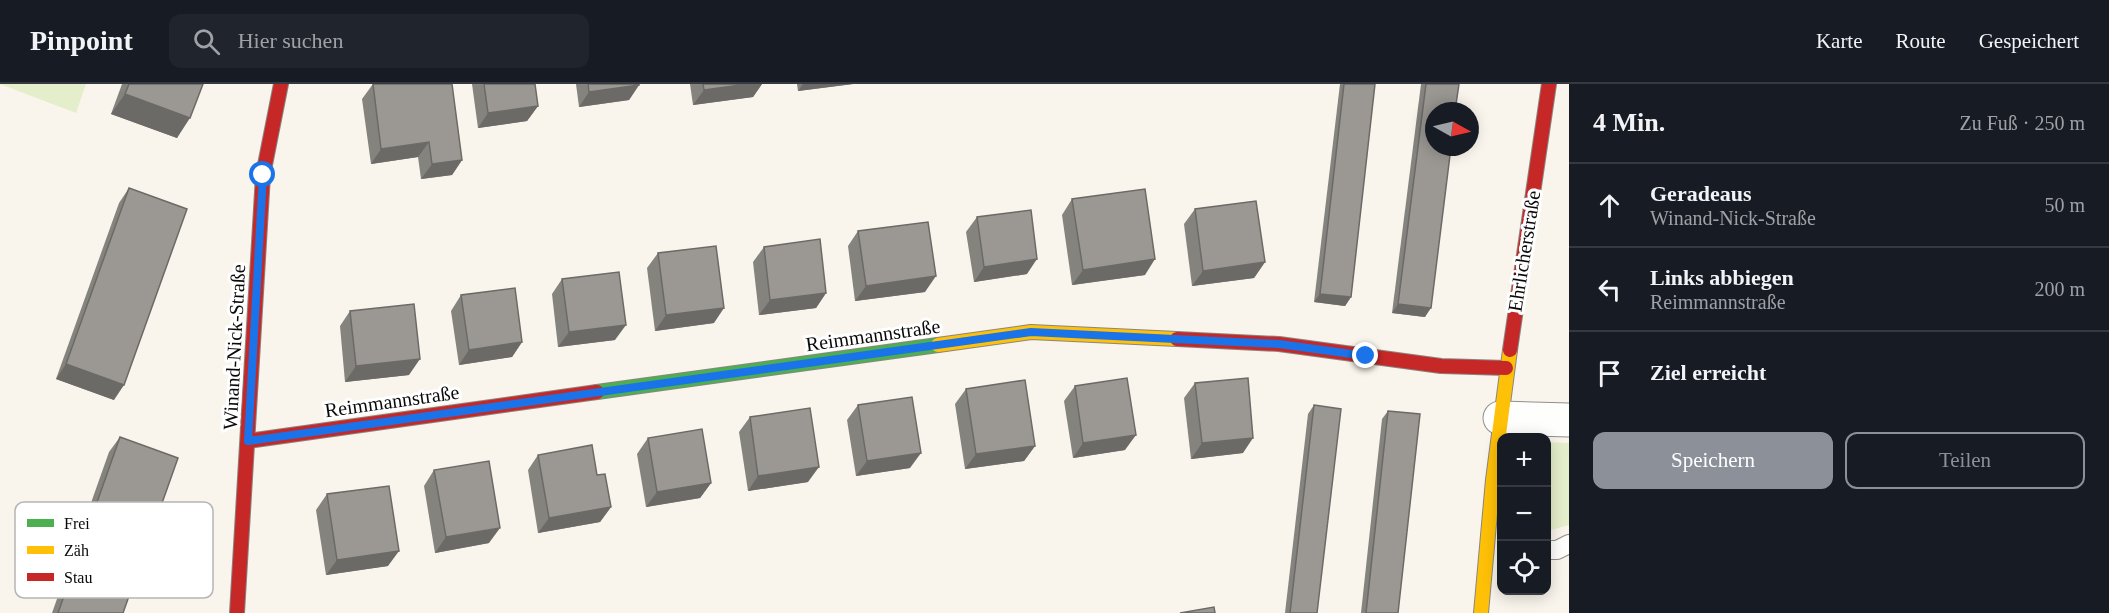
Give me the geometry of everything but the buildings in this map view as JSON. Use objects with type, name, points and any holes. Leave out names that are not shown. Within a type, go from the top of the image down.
[{"type":"street","name":"Winand-Nick-Straße","points":[[237,613],[263,175],[281,84]]},
{"type":"street","name":"Ehrlicherstraße","points":[[1481,613],[1488,520],[1506,368],[1549,84]]},
{"type":"street","name":"Reimmannstraße","points":[[248,441],[1031,332],[1279,344],[1441,366],[1506,368]]},
{"type":"street","points":[[1500,418],[1569,420]]},
{"type":"lane","points":[[1488,520],[1497,528]]},
{"type":"lane","points":[[1551,550],[1557,550],[1569,544]]},
{"type":"green space","points":[[0,84],[86,84],[76,113]]},
{"type":"green space","points":[[1551,442],[1569,443],[1569,525],[1551,530]]},
{"type":"traffic: fast","points":[[597,392],[938,345]]},
{"type":"traffic: slow","points":[[938,345],[1031,332],[1177,339]]},
{"type":"traffic: slow","points":[[1481,613],[1493,480],[1510,350]]},
{"type":"traffic: jam","points":[[237,613],[263,175],[281,84]]},
{"type":"traffic: jam","points":[[1510,350],[1549,84]]},
{"type":"traffic: jam","points":[[1177,339],[1279,344],[1441,366],[1506,368]]},
{"type":"traffic: jam","points":[[248,441],[597,392]]},
{"type":"route","points":[[263,175],[248,441],[1031,332],[1279,344],[1366,356]]}]
